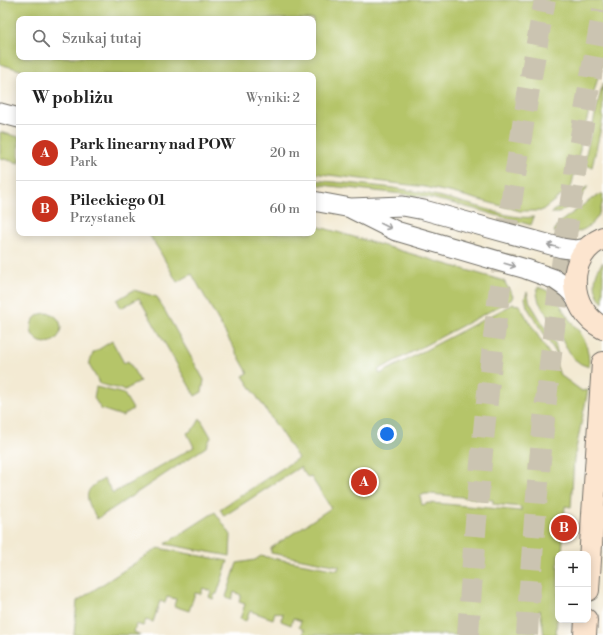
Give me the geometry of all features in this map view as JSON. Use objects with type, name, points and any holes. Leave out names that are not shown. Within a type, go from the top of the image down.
[{"type":"main road","points":[[598,240],[581,258],[576,272],[575,290],[583,310],[598,324],[596,324],[601,336],[603,350]]},
{"type":"main road","points":[[588,587],[603,363]]},
{"type":"main road","points":[[585,635],[586,623]]},
{"type":"street","points":[[0,113],[16,117]]},
{"type":"street","points":[[316,202],[351,208],[403,206],[437,213],[562,248],[580,250],[598,240]]},
{"type":"street","points":[[351,208],[396,231],[526,269],[554,279],[567,288],[579,303]]},
{"type":"green space","points":[[0,0],[603,0],[603,58],[571,188],[541,211],[520,211],[425,187],[316,173],[316,72],[27,72],[0,64]]},
{"type":"green space","points":[[603,83],[603,119],[592,167],[588,166],[584,162]]},
{"type":"green space","points":[[0,132],[16,136],[16,162],[0,158]]},
{"type":"green space","points":[[316,180],[415,191],[508,215],[534,217],[531,225],[420,196],[316,184]]},
{"type":"green space","points":[[588,186],[582,196],[559,213],[551,213]]},
{"type":"green space","points":[[603,194],[599,213],[589,226],[573,233],[554,232],[560,222],[593,198]]},
{"type":"green space","points":[[316,226],[504,281],[513,296],[511,300],[378,370],[380,374],[513,304],[519,305],[556,365],[560,375],[582,391],[588,390],[574,459],[571,507],[565,506],[562,551],[555,551],[556,635],[544,635],[540,610],[533,619],[536,635],[303,635],[304,630],[299,627],[301,621],[293,618],[291,625],[281,621],[283,614],[275,612],[273,619],[250,611],[246,621],[240,619],[245,604],[239,602],[241,595],[234,592],[232,599],[226,597],[237,563],[255,560],[261,556],[338,570],[339,566],[271,553],[271,548],[331,508],[311,477],[308,478],[300,467],[224,516],[220,509],[298,458],[243,376],[248,373],[192,274],[177,282],[150,236],[316,236]],"holes":[[[431,494],[493,500],[493,504],[521,507],[521,511],[429,503],[422,505],[420,496]]]},
{"type":"green space","points":[[603,262],[603,303],[597,293],[595,282],[597,272]]},
{"type":"green space","points":[[538,287],[555,296],[570,321],[582,335],[589,357],[589,367],[581,364],[573,358],[539,302],[537,294]]},
{"type":"green space","points":[[134,290],[157,297],[204,380],[202,392],[195,396],[139,298],[121,308],[117,300]]},
{"type":"green space","points":[[527,292],[530,303],[555,343],[558,356],[527,307],[525,298]]},
{"type":"green space","points":[[46,313],[57,317],[61,328],[57,339],[46,343],[35,339],[31,328],[35,317]]},
{"type":"green space","points":[[112,341],[124,363],[128,361],[140,381],[125,390],[100,384],[89,365],[93,353]]},
{"type":"green space","points":[[96,387],[124,394],[133,409],[122,416],[101,409],[94,398]]},
{"type":"green space","points":[[200,418],[211,437],[206,447],[97,519],[90,507],[88,498],[88,494],[93,486],[104,479],[113,493],[194,447],[187,433],[195,427]]},
{"type":"green space","points":[[215,512],[231,535],[230,556],[165,544]]},
{"type":"green space","points":[[158,548],[228,561],[217,594],[215,594],[213,599],[209,597],[211,591],[203,588],[201,594],[195,593],[189,611],[174,606],[176,599],[167,597],[165,603],[160,601],[153,622],[146,620],[143,626],[136,624],[134,632],[141,635],[74,635],[77,601]]},
{"type":"tunnel","points":[[468,635],[480,475],[496,316],[518,157],[545,0]]},
{"type":"tunnel","points":[[527,635],[538,478],[555,321],[576,165],[603,10]]},
{"type":"place","name":"Park linearny nad POW","points":[[364,482]]},
{"type":"place","name":"Pileckiego 01","points":[[564,528]]}]
